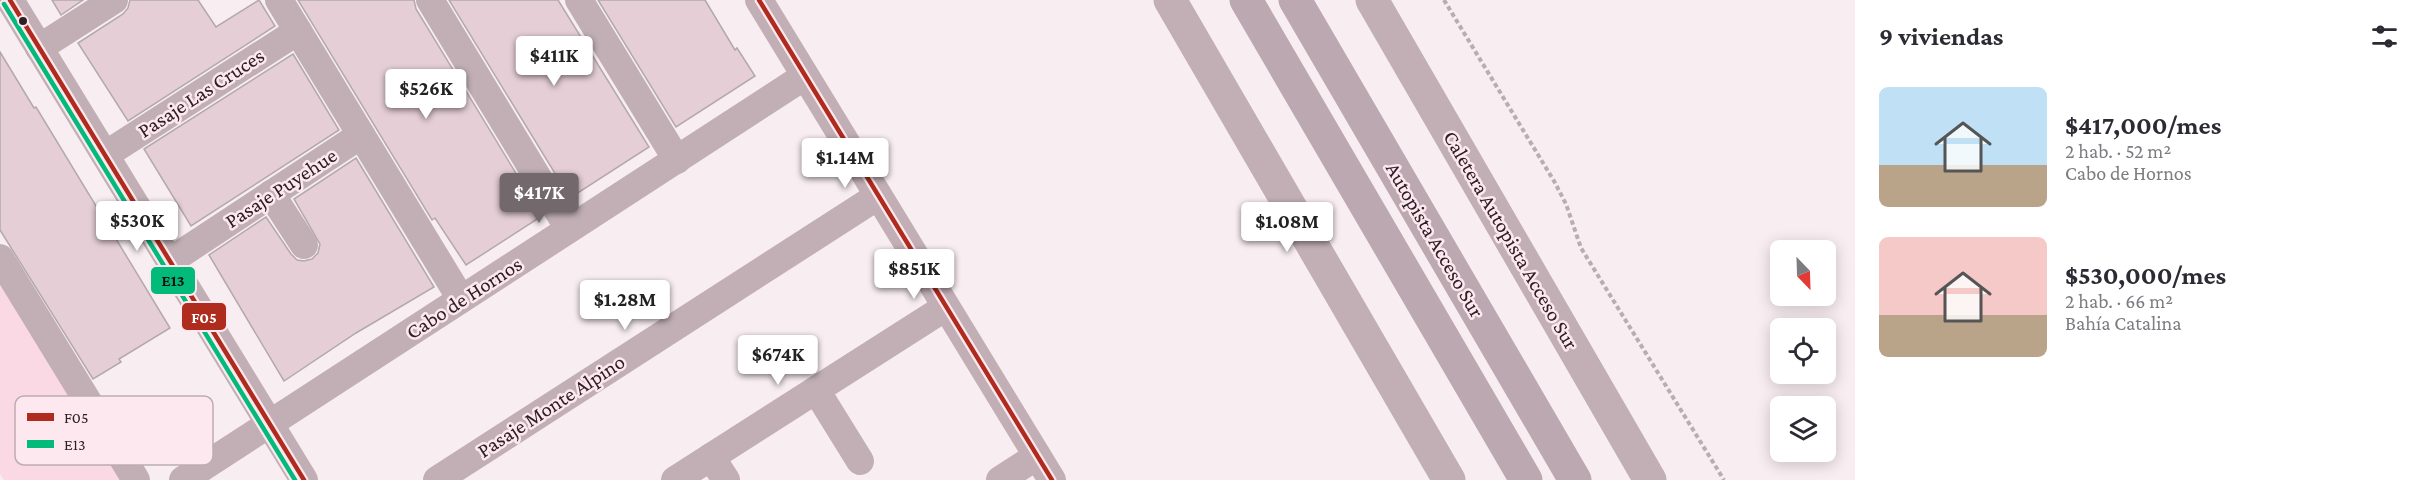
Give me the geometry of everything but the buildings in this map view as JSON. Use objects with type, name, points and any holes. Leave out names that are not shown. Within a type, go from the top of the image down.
[{"type":"highway","name":"Autopista Acceso Sur","points":[[1246,0],[1526,480]]},
{"type":"highway","name":"Autopista Acceso Sur","points":[[1295,0],[1575,480]]},
{"type":"main road","points":[[1170,0],[1449,480]]},
{"type":"main road","name":"Caletera Autopista Acceso Sur","points":[[1372,0],[1650,480]]},
{"type":"street","points":[[10,0],[304,480]]},
{"type":"street","points":[[39,48],[114,0]]},
{"type":"street","points":[[279,0],[461,299]]},
{"type":"street","points":[[430,0],[569,229]]},
{"type":"street","points":[[579,0],[677,160]]},
{"type":"street","points":[[759,0],[1044,468],[1000,480]]},
{"type":"street","name":"Pasaje Las Cruces","points":[[105,155],[298,31]]},
{"type":"street","name":"Cabo de Hornos","points":[[213,460],[805,76]]},
{"type":"street","name":"Pasaje Puyehue","points":[[170,261],[361,135]]},
{"type":"street","points":[[271,194],[304,245]]},
{"type":"street","name":"Pasaje Monte Alpino","points":[[437,480],[878,196]]},
{"type":"street","points":[[0,258],[85,396]]},
{"type":"street","points":[[675,480],[718,468],[816,390],[946,307]]},
{"type":"street","points":[[816,390],[860,461]]},
{"type":"street","points":[[127,465],[136,480]]},
{"type":"street","name":"Cabo de Hornos","points":[[183,480],[206,465]]},
{"type":"path","points":[[1444,0],[1554,181],[1566,204],[1581,248],[1724,480]]},
{"type":"shaded area","points":[[0,277],[76,396],[15,396],[15,465],[119,465],[129,480],[4,480],[0,474]]},
{"type":"transit line","name":"F05","points":[[10,0],[304,480]]},
{"type":"transit line","name":"F05","points":[[759,0],[1052,480]]},
{"type":"transit line","name":"E13","points":[[4,4],[295,480]]}]
